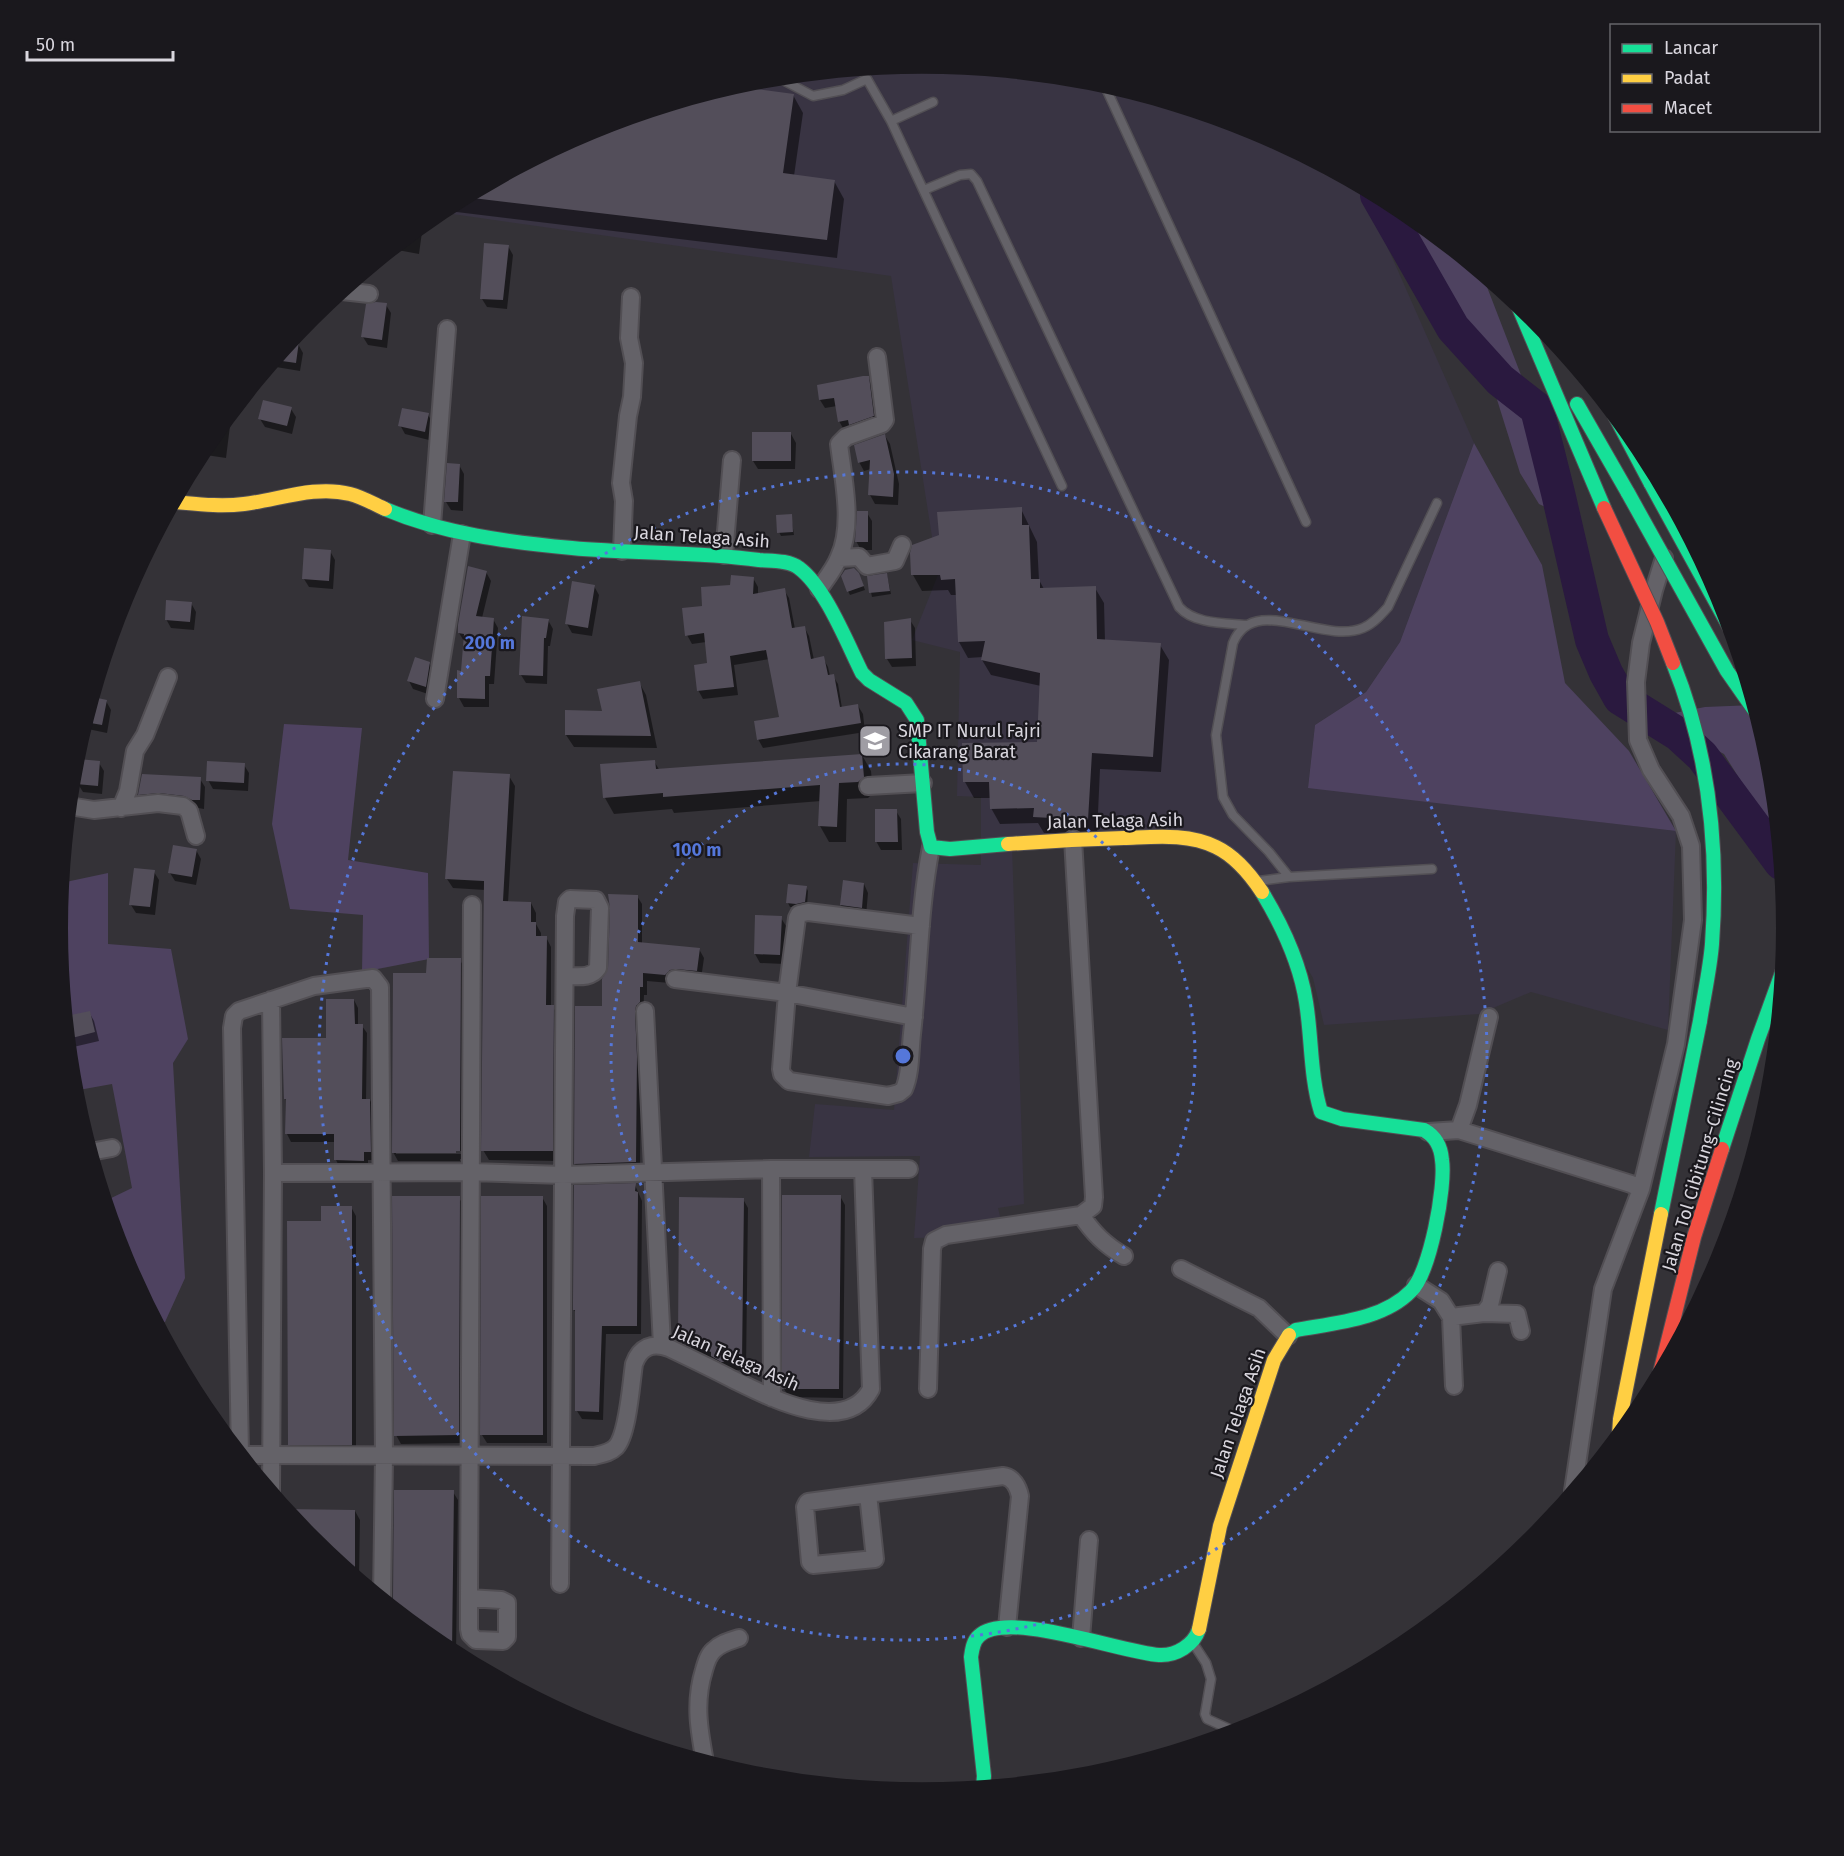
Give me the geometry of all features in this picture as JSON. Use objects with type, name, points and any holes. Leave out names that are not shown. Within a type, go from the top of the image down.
[{"type":"main road","points":[[1526,324],[1604,508],[1657,622],[1688,700],[1707,785],[1714,856],[1712,945],[1700,1021],[1620,1420]]},
{"type":"main road","points":[[1541,340],[1727,671],[1743,694]]},
{"type":"main road","points":[[1653,486],[1690,555]]},
{"type":"main road","name":"Jalan Telaga Asih","points":[[181,503],[223,506],[303,493],[337,492],[351,494],[402,516],[462,534],[573,548],[765,559],[798,567],[819,589],[862,674],[868,680],[899,696],[914,711],[918,720],[927,832],[931,847],[950,849],[1073,839],[1162,837],[1192,839],[1217,847],[1235,859],[1255,882],[1277,919],[1296,964],[1306,998],[1315,1091],[1321,1112],[1339,1119],[1400,1125],[1428,1132],[1438,1143],[1443,1172],[1430,1253],[1413,1291],[1387,1308],[1366,1316],[1296,1330],[1288,1336],[1274,1360],[1220,1526],[1198,1632],[1192,1642]]},
{"type":"main road","name":"Jalan Tol Cibitung–Cilincing","points":[[1667,1346],[1694,1237],[1774,995]]},
{"type":"main road","points":[[984,1780],[971,1657],[974,1639],[981,1633],[993,1628],[1007,1627],[1081,1638],[1159,1655],[1183,1650],[1192,1642]]},
{"type":"street","points":[[352,292],[369,294]]},
{"type":"street","points":[[622,551],[624,501],[621,483],[634,363],[629,338],[631,297]]},
{"type":"street","points":[[432,525],[447,329]]},
{"type":"street","points":[[819,589],[839,558],[845,542],[844,480],[839,444],[846,437],[884,422],[878,357]]},
{"type":"street","points":[[724,555],[732,460]]},
{"type":"street","points":[[1575,1478],[1603,1289],[1641,1189],[1676,1044],[1694,920],[1691,846],[1681,816],[1651,770],[1638,740],[1636,682],[1641,643],[1654,590],[1676,527]]},
{"type":"street","points":[[435,699],[462,534]]},
{"type":"street","points":[[839,558],[859,557],[867,566],[883,565],[895,561],[903,545]]},
{"type":"street","points":[[121,808],[128,791],[135,751],[145,735],[168,677]]},
{"type":"street","points":[[868,786],[923,783]]},
{"type":"street","points":[[76,807],[94,810],[158,803],[183,806],[189,811],[196,836]]},
{"type":"street","points":[[928,1389],[934,1241],[946,1235],[1081,1215],[1093,1206],[1073,839]]},
{"type":"street","points":[[921,926],[808,912],[800,914],[797,918],[787,993],[782,1074],[789,1081],[888,1096],[899,1093],[906,1084],[914,1017],[921,926],[923,887],[931,847]]},
{"type":"street","points":[[560,1584],[565,916],[567,902],[570,899],[596,900],[600,908],[598,968],[594,974],[566,976]]},
{"type":"street","points":[[469,1598],[472,905]]},
{"type":"street","points":[[240,1442],[232,1028],[234,1016],[239,1011],[314,986],[373,978],[380,987],[384,1456],[382,1589]]},
{"type":"street","points":[[675,979],[787,993],[914,1017]]},
{"type":"street","points":[[271,1000],[273,1173],[271,1481]]},
{"type":"street","points":[[645,1011],[662,1345]]},
{"type":"street","points":[[1458,1130],[1468,1106],[1489,1017]]},
{"type":"street","points":[[1428,1132],[1458,1130],[1641,1189]]},
{"type":"street","points":[[97,1151],[112,1148]]},
{"type":"street","points":[[273,1173],[563,1174],[771,1169],[909,1169]]},
{"type":"street","points":[[771,1169],[772,1398]]},
{"type":"street","name":"Jalan Telaga Asih","points":[[249,1454],[594,1456],[607,1453],[615,1448],[623,1436],[637,1354],[650,1346],[662,1345],[772,1398],[805,1409],[839,1411],[860,1404],[871,1389],[863,1169]]},
{"type":"street","points":[[1081,1215],[1091,1231],[1106,1246],[1124,1256]]},
{"type":"street","points":[[1180,1269],[1227,1290],[1259,1308],[1288,1336]]},
{"type":"street","points":[[1484,1313],[1490,1305],[1498,1271]]},
{"type":"street","points":[[1416,1285],[1442,1301],[1451,1317],[1454,1386]]},
{"type":"street","points":[[1451,1317],[1484,1313],[1517,1314],[1521,1331]]},
{"type":"street","points":[[868,1494],[875,1559],[813,1566],[810,1562],[806,1504],[868,1494],[1003,1476],[1009,1477],[1017,1487],[1020,1496],[1007,1627]]},
{"type":"street","points":[[1081,1638],[1089,1540]]},
{"type":"street","points":[[704,1754],[697,1714],[698,1688],[712,1651],[722,1644],[739,1638]]},
{"type":"lane","points":[[865,75],[891,121],[1062,486]]},
{"type":"lane","points":[[791,84],[813,96],[843,90],[867,79]]},
{"type":"lane","points":[[1109,95],[1306,522]]},
{"type":"lane","points":[[891,121],[933,102]]},
{"type":"lane","points":[[924,190],[960,175],[971,174],[977,181],[1179,608],[1186,615],[1196,619],[1246,626]]},
{"type":"lane","points":[[1289,878],[1269,852],[1233,815],[1223,797],[1216,735],[1233,643],[1239,631],[1254,622],[1278,620],[1336,633],[1363,628],[1377,620],[1388,607],[1437,503]]},
{"type":"lane","points":[[1255,882],[1432,869]]},
{"type":"lane","points":[[1192,1642],[1206,1663],[1211,1679],[1205,1714],[1207,1719],[1224,1727]]},
{"type":"shaded area","points":[[922,74],[978,75],[1034,81],[1089,90],[1143,103],[1197,119],[1249,139],[1300,162],[1366,199],[1474,443],[1400,642],[1366,692],[1315,725],[1308,787],[1676,831],[1668,1030],[1531,992],[1479,1014],[1324,1025],[1313,978],[1242,858],[1202,842],[1012,846],[1024,1204],[998,1208],[1005,1236],[914,1238],[920,1156],[809,1157],[815,1104],[894,1110],[913,863],[981,865],[981,797],[957,796],[960,652],[912,640],[938,575],[891,276],[453,214],[495,188],[544,162],[647,119],[755,90],[810,81],[866,75]]},
{"type":"shaded area","points":[[1407,225],[1442,250],[1488,288],[1538,419],[1570,519],[1539,504],[1520,473],[1489,374]]},
{"type":"shaded area","points":[[1474,443],[1542,565],[1565,683],[1629,751],[1676,831],[1308,788],[1315,725],[1366,692],[1400,642]]},
{"type":"shaded area","points":[[1746,705],[1760,761],[1770,828],[1724,754],[1654,717],[1705,707]]},
{"type":"shaded area","points":[[284,724],[362,728],[348,860],[428,873],[429,959],[362,972],[363,915],[290,909],[272,824]]},
{"type":"shaded area","points":[[108,873],[108,944],[171,949],[188,1039],[173,1063],[185,1278],[165,1322],[133,1255],[111,1198],[132,1188],[112,1084],[83,1089],[69,984],[69,881]]},
{"type":"building","points":[[759,89],[794,94],[783,173],[835,180],[827,240],[478,199],[544,162],[595,139],[647,119]]},
{"type":"building","points":[[484,243],[509,245],[503,300],[480,299]]},
{"type":"building","points":[[387,303],[382,340],[361,337],[366,304]]},
{"type":"building","points":[[298,345],[296,363],[284,361]]},
{"type":"building","points":[[869,376],[874,416],[849,425],[848,420],[838,422],[834,398],[819,400],[817,385]]},
{"type":"building","points":[[263,400],[292,407],[287,426],[258,419]]},
{"type":"building","points":[[402,408],[429,413],[425,432],[398,426]]},
{"type":"building","points":[[752,432],[791,432],[791,461],[752,461]]},
{"type":"building","points":[[885,434],[894,474],[893,497],[868,495],[870,460],[858,463],[854,445]]},
{"type":"building","points":[[447,463],[460,464],[458,502],[444,502]]},
{"type":"building","points":[[1022,507],[1022,525],[1029,525],[1031,579],[1040,579],[1040,588],[1096,586],[1097,639],[1161,643],[1153,757],[1092,753],[1088,820],[1033,817],[1034,808],[990,809],[989,782],[963,782],[962,743],[1037,742],[1040,673],[981,660],[985,641],[958,642],[955,579],[941,580],[940,575],[911,575],[912,545],[939,535],[937,512]]},
{"type":"building","points":[[857,511],[868,511],[868,542],[855,542]]},
{"type":"building","points":[[792,514],[793,532],[777,533],[776,515]]},
{"type":"building","points":[[304,548],[331,550],[329,581],[302,579]]},
{"type":"building","points":[[468,566],[487,571],[476,616],[494,618],[490,676],[485,676],[485,699],[457,698],[457,670],[461,671],[464,634],[458,633],[458,625]]},
{"type":"building","points":[[854,568],[859,573],[864,586],[847,592],[841,576],[845,570]]},
{"type":"building","points":[[887,573],[890,591],[869,593],[867,576]]},
{"type":"building","points":[[731,575],[754,577],[753,594],[785,588],[792,628],[805,626],[811,659],[824,656],[828,675],[834,674],[840,707],[858,704],[861,723],[757,740],[754,721],[779,717],[766,650],[730,656],[734,687],[697,691],[694,665],[707,663],[704,633],[685,636],[682,608],[702,606],[701,587],[730,585]]},
{"type":"building","points":[[572,581],[595,585],[588,628],[565,624]]},
{"type":"building","points":[[166,600],[192,602],[190,622],[165,620]]},
{"type":"building","points":[[522,616],[549,619],[546,638],[544,638],[543,676],[519,675]]},
{"type":"building","points":[[911,618],[912,658],[885,659],[884,622]]},
{"type":"building","points":[[415,657],[430,662],[426,687],[407,681]]},
{"type":"building","points":[[640,681],[651,736],[565,735],[565,710],[602,711],[597,689]]},
{"type":"building","points":[[100,698],[107,700],[102,725],[93,723]]},
{"type":"building","points":[[862,754],[864,777],[858,782],[839,783],[837,827],[818,826],[820,785],[663,797],[663,793],[603,798],[600,764],[655,760],[656,769]]},
{"type":"building","points":[[84,760],[100,761],[98,786],[80,784]]},
{"type":"building","points":[[207,761],[245,763],[244,783],[206,781]]},
{"type":"building","points":[[453,771],[510,774],[503,901],[531,902],[531,922],[536,922],[536,936],[547,936],[546,1005],[554,1005],[553,1151],[481,1151],[484,881],[445,879]]},
{"type":"building","points":[[142,774],[201,777],[200,800],[159,793],[138,795]]},
{"type":"building","points":[[875,809],[897,809],[898,842],[875,842]]},
{"type":"building","points":[[173,845],[197,849],[192,877],[168,873]]},
{"type":"building","points":[[134,868],[155,870],[150,907],[129,905]]},
{"type":"building","points":[[843,880],[864,883],[862,908],[840,905]]},
{"type":"building","points":[[788,884],[807,886],[805,902],[786,903]]},
{"type":"building","points":[[608,894],[638,895],[638,942],[700,948],[697,971],[676,969],[670,970],[665,975],[643,973],[640,1002],[635,1012],[636,1162],[574,1164],[575,1006],[602,1006],[602,979],[608,968],[610,908]]},
{"type":"building","points":[[755,915],[782,916],[780,955],[754,954]]},
{"type":"building","points":[[427,958],[461,958],[460,1151],[456,1153],[392,1153],[393,973],[426,973]]},
{"type":"building","points":[[326,999],[354,999],[355,1024],[363,1024],[362,1099],[370,1099],[371,1152],[364,1152],[364,1161],[334,1160],[334,1134],[285,1134],[286,1099],[284,1099],[282,1038],[326,1038]]},
{"type":"building","points":[[90,1011],[95,1032],[75,1037],[72,1015]]},
{"type":"building","points":[[636,1183],[635,1191],[638,1192],[637,1326],[602,1326],[599,1412],[575,1411],[574,1185]]},
{"type":"building","points":[[782,1195],[841,1195],[839,1389],[782,1389]]},
{"type":"building","points":[[392,1196],[460,1196],[459,1435],[394,1436]]},
{"type":"building","points":[[481,1196],[543,1196],[543,1435],[480,1435]]},
{"type":"building","points":[[679,1197],[744,1198],[742,1362],[721,1362],[711,1356],[711,1352],[678,1341]]},
{"type":"building","points":[[321,1206],[352,1206],[352,1445],[288,1445],[287,1221],[321,1221]]},
{"type":"building","points":[[394,1490],[454,1490],[452,1641],[393,1598]]},
{"type":"building","points":[[297,1509],[355,1510],[355,1566]]},
{"type":"waterway","points":[[1386,211],[1453,328],[1500,380],[1537,409],[1592,640],[1620,698],[1678,734],[1702,756],[1773,852]]},
{"type":"traffic: fast","points":[[1526,324],[1604,508]]},
{"type":"traffic: fast","points":[[1577,404],[1628,493]]},
{"type":"traffic: fast","points":[[1649,480],[1651,484]]},
{"type":"traffic: fast","points":[[1651,484],[1692,558]]},
{"type":"traffic: fast","points":[[1628,493],[1727,671],[1743,694]]},
{"type":"traffic: fast","points":[[385,509],[430,525],[500,540],[595,550],[736,557],[780,561],[795,565],[818,588],[862,673],[869,680],[906,703],[917,720],[927,832],[931,847],[950,849],[1008,844]]},
{"type":"traffic: fast","points":[[1673,663],[1695,731],[1703,766],[1712,836],[1714,872],[1712,944],[1700,1021]]},
{"type":"traffic: fast","points":[[1262,892],[1283,931],[1295,959],[1303,987],[1315,1085],[1321,1112],[1342,1119],[1424,1130],[1437,1142],[1443,1172],[1439,1208],[1430,1248],[1418,1281],[1411,1291],[1400,1301],[1372,1314],[1357,1319],[1296,1330],[1289,1335]]},
{"type":"traffic: fast","points":[[1722,1149],[1774,995]]},
{"type":"traffic: fast","points":[[1661,1214],[1700,1021]]},
{"type":"traffic: fast","points":[[984,1780],[971,1657],[974,1643],[979,1636],[993,1629],[1013,1627],[1066,1635],[1142,1653],[1165,1655],[1189,1645],[1199,1629]]},
{"type":"traffic: slow","points":[[181,503],[235,505],[323,491],[350,494],[385,509]]},
{"type":"traffic: slow","points":[[1008,844],[1159,837],[1194,840],[1216,847],[1230,855],[1262,892]]},
{"type":"traffic: slow","points":[[1620,1420],[1661,1214]]},
{"type":"traffic: slow","points":[[1199,1629],[1220,1526],[1274,1360],[1289,1335]]},
{"type":"traffic: jam","points":[[1604,508],[1657,622],[1673,663]]},
{"type":"traffic: jam","points":[[1667,1346],[1694,1237],[1722,1149]]},
{"type":"place","name":"SMP IT Nurul Fajri Cikarang Barat","points":[[875,741]]}]
